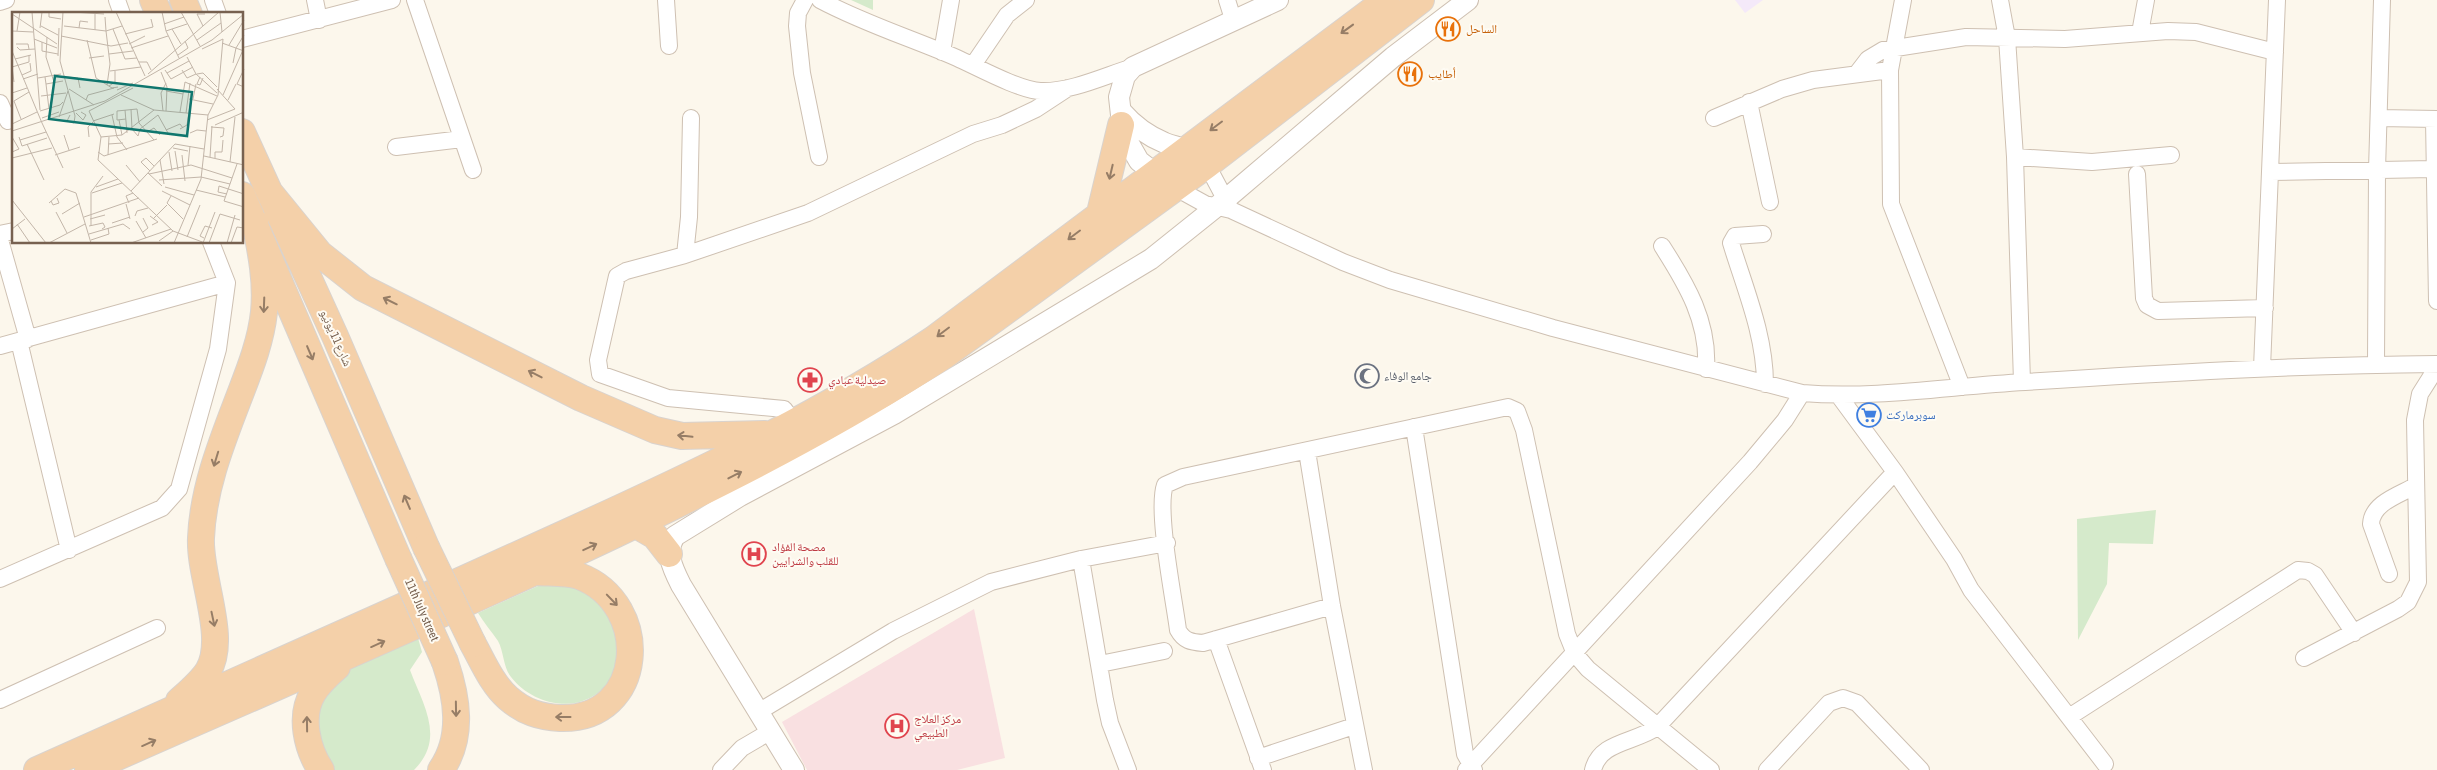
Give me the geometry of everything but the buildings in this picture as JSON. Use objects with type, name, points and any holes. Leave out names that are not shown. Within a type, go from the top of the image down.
[{"type":"highway","points":[[153,0],[158,12]]},
{"type":"highway","points":[[182,0],[188,12]]},
{"type":"highway","points":[[88,770],[124,763],[346,658],[537,572],[636,525],[791,446],[899,386],[944,356],[1165,181],[1186,148],[1386,0]]},
{"type":"highway","points":[[37,770],[339,637],[661,490],[885,372],[910,356],[1098,217],[1165,181],[1207,165],[1421,0]]},
{"type":"highway","points":[[1098,217],[1122,119]]},
{"type":"highway","name":"شارع 11 يونيو","points":[[244,138],[259,187],[335,336],[426,547],[473,644],[493,680],[507,697],[524,710],[543,717],[569,718],[594,712],[610,702],[624,682],[630,658],[629,638],[625,620],[619,607],[611,597],[578,576],[537,572]]},
{"type":"highway","points":[[259,187],[320,254],[362,288],[581,398],[655,430],[682,436],[768,434]]},
{"type":"highway","points":[[165,713],[191,690],[208,671],[216,651],[215,627],[202,570],[200,538],[205,500],[216,459],[252,364],[264,313],[265,274],[255,222],[244,199]]},
{"type":"highway","name":"11th July street","points":[[255,222],[398,558],[445,662],[456,700],[456,723],[450,756],[441,770]]},
{"type":"highway","points":[[636,525],[655,536],[669,554]]},
{"type":"highway","points":[[321,770],[310,750],[307,734],[308,706],[313,693],[321,682],[346,658]]},
{"type":"street","points":[[0,2],[6,0]]},
{"type":"street","points":[[117,0],[121,12]]},
{"type":"street","points":[[213,0],[217,12]]},
{"type":"street","points":[[315,0],[319,20]]},
{"type":"street","points":[[244,39],[392,0]]},
{"type":"street","points":[[415,0],[473,170]]},
{"type":"street","points":[[666,0],[669,46]]},
{"type":"street","points":[[805,0],[798,13],[797,26],[802,73],[819,157]]},
{"type":"street","points":[[820,0],[855,19],[942,52],[1030,90],[1048,91],[1068,88],[1133,68],[1233,19],[1278,0]]},
{"type":"street","points":[[942,52],[951,0]]},
{"type":"street","points":[[973,65],[1007,15],[1026,0]]},
{"type":"street","points":[[1227,0],[1233,19]]},
{"type":"street","points":[[794,770],[760,711],[733,674],[689,600],[672,566],[669,554],[670,543],[682,529],[894,414],[1151,259],[1225,205],[1393,57],[1468,0]]},
{"type":"street","points":[[1903,0],[1892,48],[1890,70],[1890,192],[1893,214],[1962,387]]},
{"type":"street","points":[[2000,0],[2007,38],[2014,157],[2022,382]]},
{"type":"street","points":[[2140,33],[2146,0]]},
{"type":"street","points":[[2262,368],[2277,0]]},
{"type":"street","points":[[2376,365],[2377,170],[2382,0]]},
{"type":"street","points":[[1858,72],[1874,54],[1892,48],[1966,36],[2065,39],[2140,33],[2196,32],[2275,52]]},
{"type":"street","points":[[1133,68],[1125,76],[1119,97],[1126,140],[1138,161],[1194,199],[1225,205],[1343,262],[1390,280],[1461,303],[1802,393],[1840,396],[2022,382],[2262,368],[2376,365],[2437,366]]},
{"type":"street","points":[[1714,118],[1782,89],[1813,80],[1858,72],[1890,70]]},
{"type":"street","points":[[793,421],[784,409],[668,398],[600,374],[598,360],[617,276],[626,271],[685,255],[808,213],[972,134],[1002,125],[1027,113],[1068,88]]},
{"type":"street","points":[[1749,102],[1770,202]]},
{"type":"street","points":[[0,103],[7,121]]},
{"type":"street","points":[[685,255],[689,217],[691,118]]},
{"type":"street","points":[[2378,118],[2436,119],[2433,169],[2437,301]]},
{"type":"street","points":[[1122,119],[1166,143],[1186,148],[1207,165],[1225,205]]},
{"type":"street","points":[[396,147],[462,139]]},
{"type":"street","points":[[2014,157],[2085,162],[2171,155]]},
{"type":"street","points":[[2270,172],[2433,169]]},
{"type":"street","points":[[2137,174],[2144,298],[2147,305],[2158,311],[2265,308]]},
{"type":"street","points":[[1763,234],[1735,236],[1731,243],[1750,302],[1763,352],[1765,384]]},
{"type":"street","points":[[0,240],[24,340],[69,550]]},
{"type":"street","points":[[0,579],[162,508],[179,489],[218,349],[227,283],[212,244]]},
{"type":"street","points":[[1662,246],[1685,284],[1700,317],[1706,337],[1706,369]]},
{"type":"street","points":[[0,346],[227,283]]},
{"type":"street","points":[[2304,658],[2398,609],[2408,602],[2414,592],[2419,570],[2415,486],[2416,406],[2420,394],[2437,366]]},
{"type":"street","points":[[1414,427],[1465,754],[1470,769],[1763,448],[1802,393]]},
{"type":"street","points":[[1840,396],[1954,558],[1972,590],[2105,764]]},
{"type":"street","points":[[1332,606],[1203,643],[1191,642],[1182,637],[1178,630],[1162,505],[1165,485],[1183,477],[1307,451],[1498,407],[1508,407],[1517,412],[1524,430],[1567,634],[1575,654],[1588,669],[1711,770]]},
{"type":"street","points":[[1307,451],[1332,606],[1364,770]]},
{"type":"street","points":[[1593,770],[1595,762],[1605,750],[1646,735],[1657,727],[1895,472]]},
{"type":"street","points":[[2389,574],[2373,530],[2372,518],[2378,507],[2415,486]]},
{"type":"street","points":[[760,711],[893,631],[939,606],[991,582],[1081,559],[1167,543]]},
{"type":"street","points":[[1081,559],[1110,723],[1128,770]]},
{"type":"street","points":[[2069,717],[2298,570],[2308,570],[2315,575],[2354,633]]},
{"type":"street","points":[[0,700],[157,628]]},
{"type":"street","points":[[1216,640],[1260,764],[1354,726]]},
{"type":"street","points":[[1100,664],[1164,651]]},
{"type":"street","points":[[1767,770],[1829,703],[1843,698],[1857,703],[1921,770]]},
{"type":"street","points":[[721,770],[742,748],[771,731]]},
{"type":"shaded area","points":[[1735,0],[1763,0],[1745,13]]},
{"type":"shaded area","points":[[974,609],[1005,758],[957,770],[807,770],[782,722]]},
{"type":"green space","points":[[851,0],[873,0],[873,10]]},
{"type":"green space","points":[[2156,510],[2153,544],[2109,543],[2107,584],[2078,640],[2077,519]]},
{"type":"green space","points":[[559,582],[597,593],[623,643],[612,676],[600,691],[588,699],[560,704],[533,696],[521,688],[511,677],[498,641],[478,613],[538,586]]},
{"type":"green space","points":[[418,638],[422,652],[410,670],[429,721],[429,746],[424,758],[414,770],[331,770],[312,738],[318,697],[349,669]]},
{"type":"place","name":"الساحل","points":[[1448,29]]},
{"type":"place","name":"أطايب","points":[[1410,74]]},
{"type":"place","name":"جامع الوفاء","points":[[1367,376]]},
{"type":"place","name":"صيدلية عبادي","points":[[810,380]]},
{"type":"place","name":"سوبرماركت","points":[[1869,415]]},
{"type":"place","name":"مصحة الفؤاد للقلب والشرايين","points":[[754,554]]},
{"type":"place","name":"مركز العلاج الطبيعي","points":[[897,726]]}]
